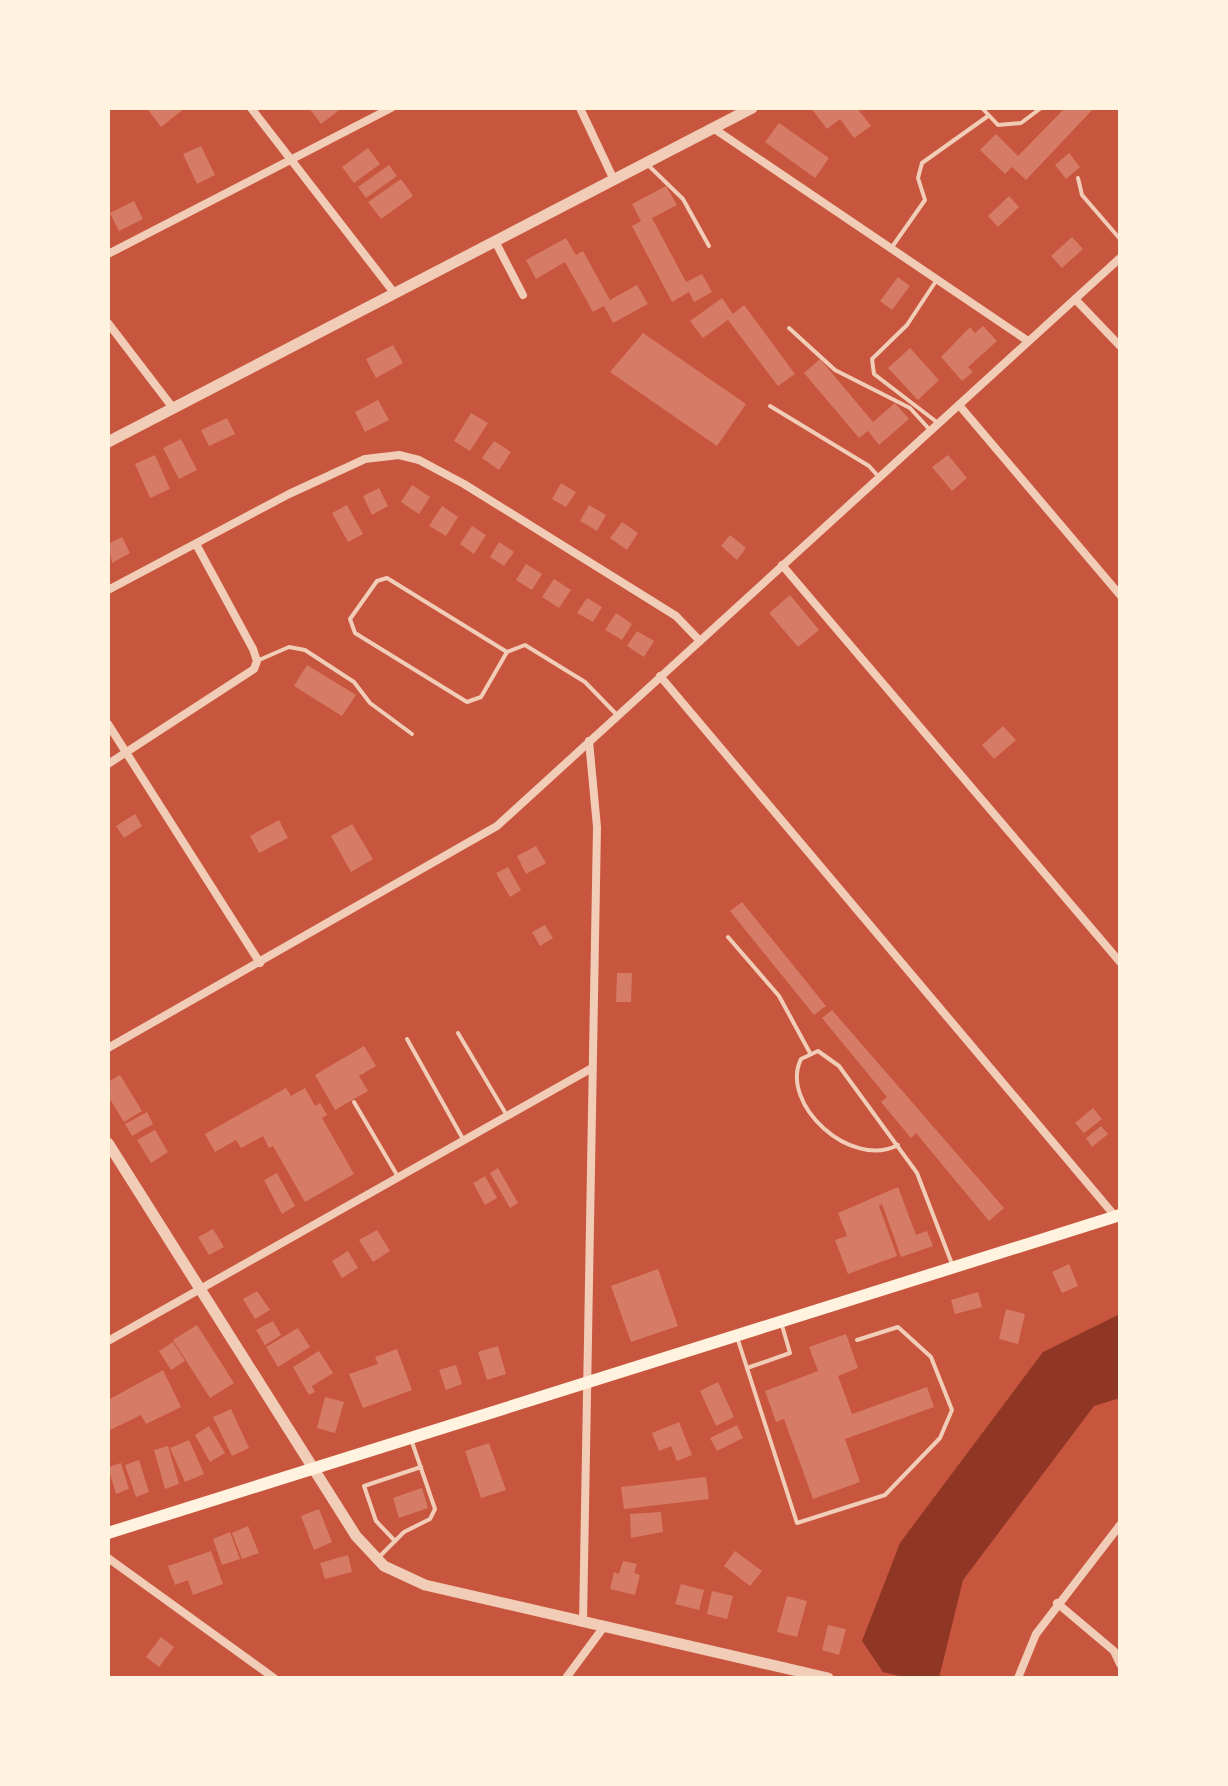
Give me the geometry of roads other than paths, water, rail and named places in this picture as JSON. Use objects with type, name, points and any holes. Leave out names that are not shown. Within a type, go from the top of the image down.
[{"type":"main road","points":[[108,1533],[1118,1216]]},
{"type":"street","points":[[251,108],[395,294]]},
{"type":"street","points":[[108,254],[391,108]]},
{"type":"street","points":[[580,108],[614,180]]},
{"type":"street","points":[[108,442],[752,108]]},
{"type":"street","points":[[713,128],[1028,341]]},
{"type":"street","points":[[495,241],[523,295]]},
{"type":"street","points":[[108,1048],[479,839],[1120,258]]},
{"type":"street","points":[[1075,299],[1120,346]]},
{"type":"street","points":[[108,323],[173,408]]},
{"type":"street","points":[[959,405],[1120,595]]},
{"type":"street","points":[[108,590],[289,494],[365,459],[399,455],[419,460],[464,484],[676,616],[700,641]]},
{"type":"street","points":[[108,764],[254,669],[257,661],[196,544]]},
{"type":"street","points":[[782,565],[1120,962]]},
{"type":"street","points":[[660,676],[1118,1216]]},
{"type":"street","points":[[108,724],[260,963]]},
{"type":"street","points":[[583,1623],[597,827],[589,741]]},
{"type":"street","points":[[108,1341],[592,1068]]},
{"type":"street","points":[[108,1143],[356,1536],[395,1573],[425,1585],[828,1678]]},
{"type":"street","points":[[1018,1678],[1036,1634],[1120,1525]]},
{"type":"street","points":[[108,1558],[274,1678]]},
{"type":"street","points":[[1057,1603],[1117,1649],[1120,1664]]},
{"type":"street","points":[[566,1678],[603,1628]]},
{"type":"lane","points":[[982,108],[998,125],[1021,123],[1041,108]]},
{"type":"lane","points":[[891,248],[925,200],[918,178],[922,163],[988,116]]},
{"type":"lane","points":[[646,163],[683,199],[709,246]]},
{"type":"lane","points":[[1078,178],[1082,195],[1120,239]]},
{"type":"lane","points":[[937,279],[907,325],[872,359],[874,374],[938,423]]},
{"type":"lane","points":[[789,328],[835,370],[910,408],[930,430]]},
{"type":"lane","points":[[770,406],[869,466],[879,477]]},
{"type":"lane","points":[[507,652],[387,578],[377,581],[350,619],[355,633],[467,702],[481,697],[507,652],[525,645],[585,682],[617,715]]},
{"type":"lane","points":[[257,661],[289,647],[305,650],[354,682],[370,703],[412,734]]},
{"type":"lane","points":[[728,937],[779,996],[810,1053]]},
{"type":"lane","points":[[458,1033],[507,1116]]},
{"type":"lane","points":[[407,1039],[464,1141]]},
{"type":"lane","points":[[898,1145],[880,1153],[863,1152],[823,1128],[810,1113],[797,1079],[801,1059],[810,1053],[827,1055],[839,1066],[898,1145],[929,1199],[953,1266]]},
{"type":"lane","points":[[354,1102],[398,1178]]},
{"type":"lane","points":[[747,1368],[790,1353],[781,1321]]},
{"type":"lane","points":[[736,1335],[797,1523],[885,1495],[940,1438],[952,1410],[931,1357],[898,1327],[857,1340]]},
{"type":"lane","points":[[377,1559],[416,1524],[430,1519],[435,1509],[411,1438]]},
{"type":"lane","points":[[395,1541],[376,1521],[364,1486],[421,1467]]}]
